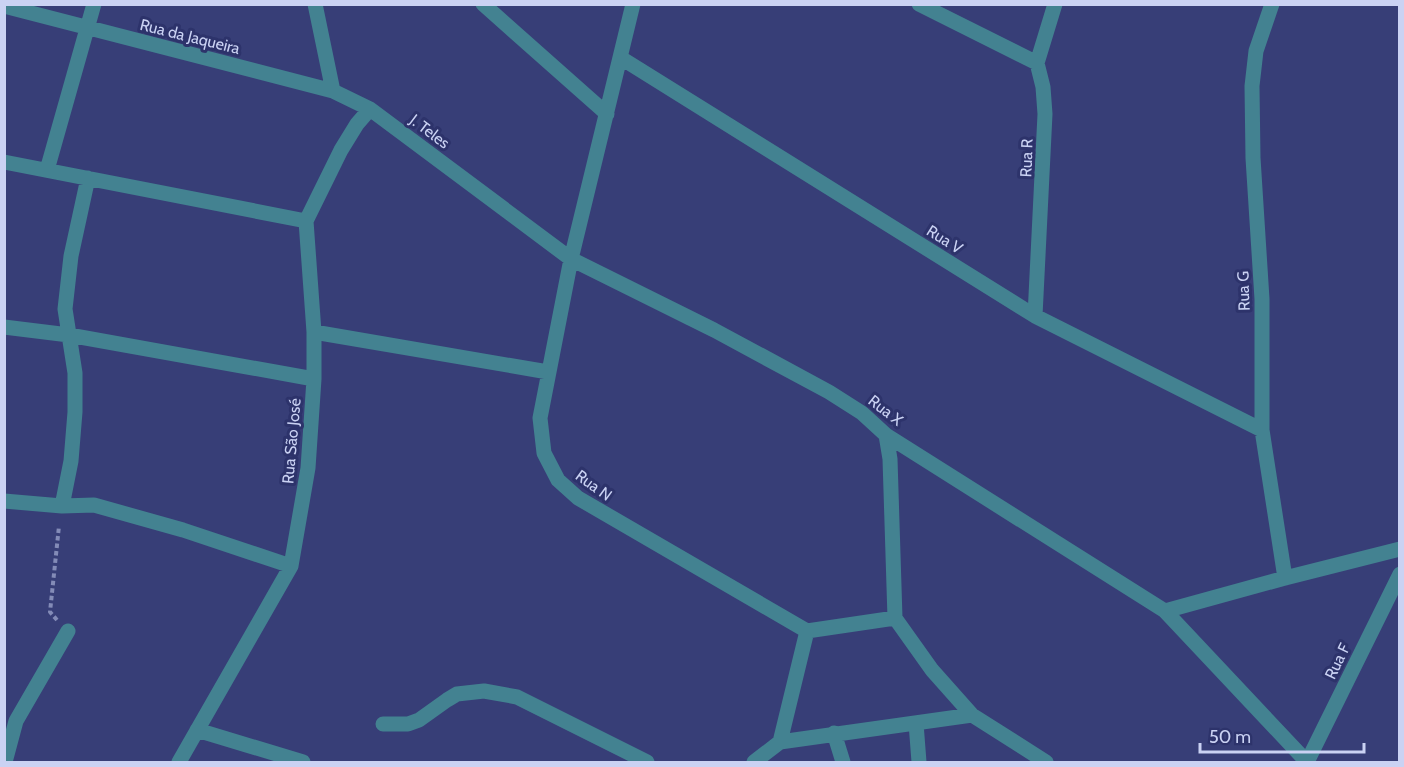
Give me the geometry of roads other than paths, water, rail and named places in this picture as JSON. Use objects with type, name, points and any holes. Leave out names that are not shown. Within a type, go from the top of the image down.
[{"type":"street","points":[[47,170],[94,4]]},
{"type":"street","points":[[315,4],[333,91]]},
{"type":"street","points":[[483,4],[607,114]]},
{"type":"street","name":"Rua N","points":[[633,4],[572,259],[548,372],[540,418],[544,453],[558,480],[565,488],[606,516],[653,540],[807,631]]},
{"type":"street","points":[[920,4],[1037,63]]},
{"type":"street","name":"Rua R","points":[[1035,316],[1045,114],[1043,87],[1037,63],[1055,4]]},
{"type":"street","name":"Rua G","points":[[1272,4],[1256,51],[1252,86],[1253,158],[1262,299],[1262,430],[1285,578]]},
{"type":"street","name":"Rua da Jaqueira","points":[[4,6],[333,91]]},
{"type":"street","name":"Rua V","points":[[621,58],[1035,316],[1262,430]]},
{"type":"street","name":"J. Teles","points":[[333,91],[370,109],[572,259]]},
{"type":"street","points":[[4,162],[306,221],[341,150],[357,124],[370,109]]},
{"type":"street","points":[[63,506],[71,461],[75,412],[75,373],[65,309],[71,256],[87,178]]},
{"type":"street","name":"Rua São José","points":[[179,762],[291,566],[308,468],[314,379],[314,332],[306,221]]},
{"type":"street","name":"Rua X","points":[[572,259],[714,330],[830,392],[862,413],[886,435],[1165,611],[1307,762]]},
{"type":"street","points":[[4,327],[69,335],[314,379]]},
{"type":"street","points":[[314,332],[548,372]]},
{"type":"street","points":[[886,435],[890,459],[895,618],[932,670],[972,714],[1046,762]]},
{"type":"street","points":[[4,501],[63,506],[94,505],[183,530],[291,566]]},
{"type":"street","points":[[1165,611],[1400,549]]},
{"type":"street","name":"Rua F","points":[[1307,762],[1400,574]]},
{"type":"street","points":[[780,742],[807,631],[895,618]]},
{"type":"street","points":[[5,762],[10,719],[68,631]]},
{"type":"street","points":[[383,724],[408,724],[419,720],[457,694],[484,691],[517,697],[647,762]]},
{"type":"street","points":[[754,762],[780,742],[972,714]]},
{"type":"street","points":[[916,723],[919,762]]},
{"type":"street","points":[[197,730],[303,762]]},
{"type":"street","points":[[834,733],[843,762]]}]
